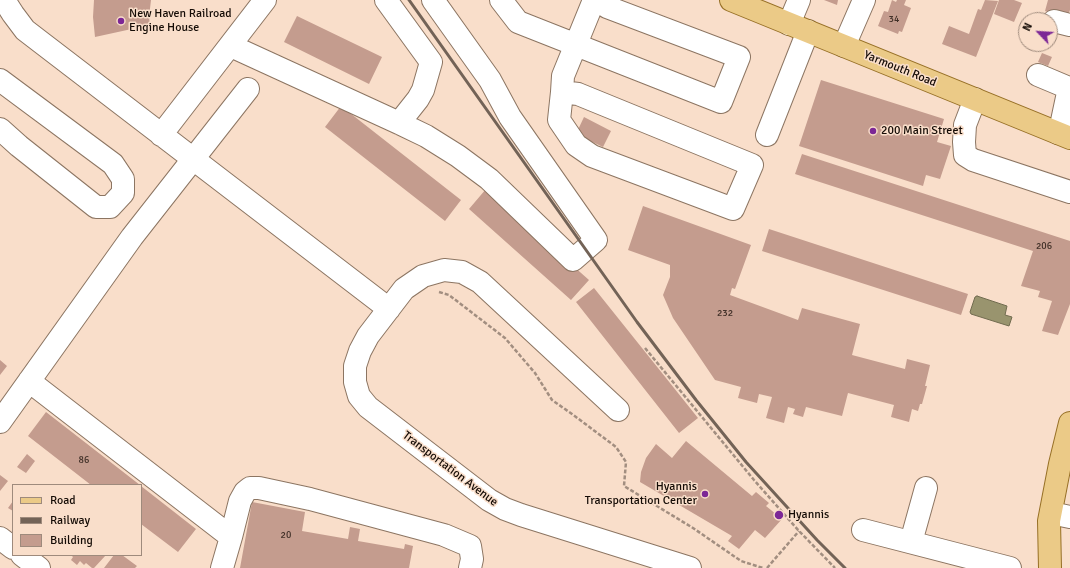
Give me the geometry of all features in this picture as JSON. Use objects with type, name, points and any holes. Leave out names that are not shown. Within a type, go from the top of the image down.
[{"type":"main road","name":"Yarmouth Road","points":[[731,0],[1064,135]]},
{"type":"main road","points":[[1050,568],[1049,522],[1060,515],[1058,470],[1070,423]]},
{"type":"street","points":[[4,0],[12,14],[25,30],[389,309]]},
{"type":"street","points":[[161,135],[266,0]]},
{"type":"street","points":[[386,0],[431,62],[423,90],[418,99],[399,123]]},
{"type":"street","points":[[231,46],[399,123],[426,136],[452,152],[489,179],[573,260],[596,240],[510,117],[490,80],[433,0]]},
{"type":"street","points":[[501,0],[518,22],[576,46],[721,102],[739,57],[601,3],[576,46],[563,76],[559,120],[576,145],[592,156],[733,209],[752,165],[578,94],[562,92]]},
{"type":"street","points":[[767,135],[799,27],[799,0]]},
{"type":"street","points":[[844,46],[864,0]]},
{"type":"street","points":[[1038,75],[1069,88],[1062,121],[1064,135]]},
{"type":"street","points":[[0,80],[113,164],[123,179],[123,193],[110,207],[96,207],[0,129]]},
{"type":"street","points":[[0,422],[132,237],[248,88]]},
{"type":"street","points":[[975,99],[965,124],[964,142],[966,155],[972,160],[1070,192]]},
{"type":"street","name":"Transportation Avenue","points":[[618,410],[480,282],[462,272],[444,270],[423,276],[404,289],[368,336],[360,351],[355,366],[355,382],[359,396],[368,408],[489,500],[504,509],[521,515],[690,568]]},
{"type":"street","points":[[29,381],[231,537]]},
{"type":"street","points":[[222,568],[240,501],[245,492],[250,488],[259,488],[318,501],[444,534],[470,546],[472,559],[470,568]]},
{"type":"street","points":[[910,542],[926,488]]},
{"type":"street","points":[[863,530],[1012,568]]},
{"type":"street","points":[[0,538],[12,547]]},
{"type":"street","points":[[23,556],[39,568]]},
{"type":"path","points":[[435,292],[449,295],[505,338],[535,373],[552,400],[616,447],[626,462],[624,486],[692,528],[741,561],[763,568]]},
{"type":"path","points":[[645,348],[754,480],[799,531],[835,568]]},
{"type":"path","points":[[766,568],[799,531]]},
{"type":"shaded area","points":[[977,296],[1007,306],[1005,315],[1012,317],[1009,326],[971,314],[970,312],[975,297]]},
{"type":"building","name":"New Haven Railroad Engine House","points":[[94,0],[151,0],[149,17],[150,25],[95,37],[93,17]]},
{"type":"building","points":[[824,0],[838,0],[837,5]]},
{"type":"building","points":[[892,0],[896,2],[897,0],[906,0],[904,5],[911,8],[902,32],[899,31],[898,34],[878,26],[884,11],[888,12]]},
{"type":"building","points":[[985,0],[998,1],[976,57],[942,44],[949,26],[969,34],[978,9],[981,10]]},
{"type":"building","points":[[999,0],[1014,0],[1022,3],[1014,22],[994,14]]},
{"type":"building","points":[[1048,0],[1070,0],[1070,10],[1067,18],[1058,15],[1058,12],[1045,11]]},
{"type":"building","points":[[297,16],[382,57],[369,84],[284,42]]},
{"type":"building","points":[[1042,53],[1052,57],[1048,66],[1038,62]]},
{"type":"building","name":"200 Main Street","points":[[821,80],[944,119],[937,142],[951,146],[940,179],[926,175],[923,186],[799,146]]},
{"type":"building","points":[[341,106],[461,200],[445,221],[325,127]]},
{"type":"building","points":[[584,117],[611,131],[603,147],[576,134]]},
{"type":"building","points":[[802,154],[1070,241],[1070,304],[1058,335],[1042,331],[1052,301],[1038,297],[1040,291],[1021,286],[1033,251],[795,174]]},
{"type":"building","points":[[486,189],[589,280],[571,300],[469,209]]},
{"type":"building","points":[[643,206],[751,245],[735,289],[732,288],[730,295],[798,320],[802,308],[860,324],[852,355],[905,369],[907,359],[930,365],[925,386],[927,386],[922,404],[920,404],[918,411],[912,409],[909,422],[891,417],[894,405],[848,393],[842,416],[806,407],[803,417],[793,414],[795,409],[788,407],[784,423],[766,418],[772,397],[759,394],[757,403],[738,398],[741,387],[715,380],[673,318],[663,295],[670,277],[670,265],[628,250]]},
{"type":"building","points":[[769,229],[968,294],[961,315],[762,251]]},
{"type":"building","points":[[594,288],[698,418],[679,433],[576,302]]},
{"type":"building","points":[[0,360],[7,366],[0,375]]},
{"type":"building","points":[[46,412],[139,484],[90,484],[28,436]]},
{"type":"building","name":"Hyannis Transportation Center","points":[[686,441],[752,496],[756,492],[769,503],[766,506],[782,519],[765,538],[755,530],[739,549],[728,541],[732,536],[640,482],[641,472],[646,458],[656,444],[672,458]]},
{"type":"building","points":[[27,454],[35,461],[26,473],[17,467]]},
{"type":"building","points":[[0,475],[8,481],[0,491]]},
{"type":"building","points":[[142,487],[196,529],[178,552],[142,525]]},
{"type":"building","points":[[12,502],[12,510],[8,508]]},
{"type":"building","points":[[252,502],[305,512],[302,531],[348,539],[350,527],[360,529],[358,541],[404,549],[405,544],[413,546],[409,568],[240,568]]},
{"type":"building","points":[[72,556],[105,556],[94,568],[86,563],[84,565],[80,561],[77,565],[71,560],[73,557]]},
{"type":"building","points":[[113,556],[123,556],[137,566],[135,568],[104,568]]},
{"type":"railway","points":[[409,0],[637,322],[696,400],[746,462],[817,540],[845,568]]},
{"type":"place","name":"New Haven Railroad Engine House","points":[[121,21]]},
{"type":"place","name":"200 Main Street","points":[[873,131]]},
{"type":"place","name":"Hyannis Transportation Center","points":[[705,494]]},
{"type":"place","name":"Hyannis","points":[[779,515]]}]
